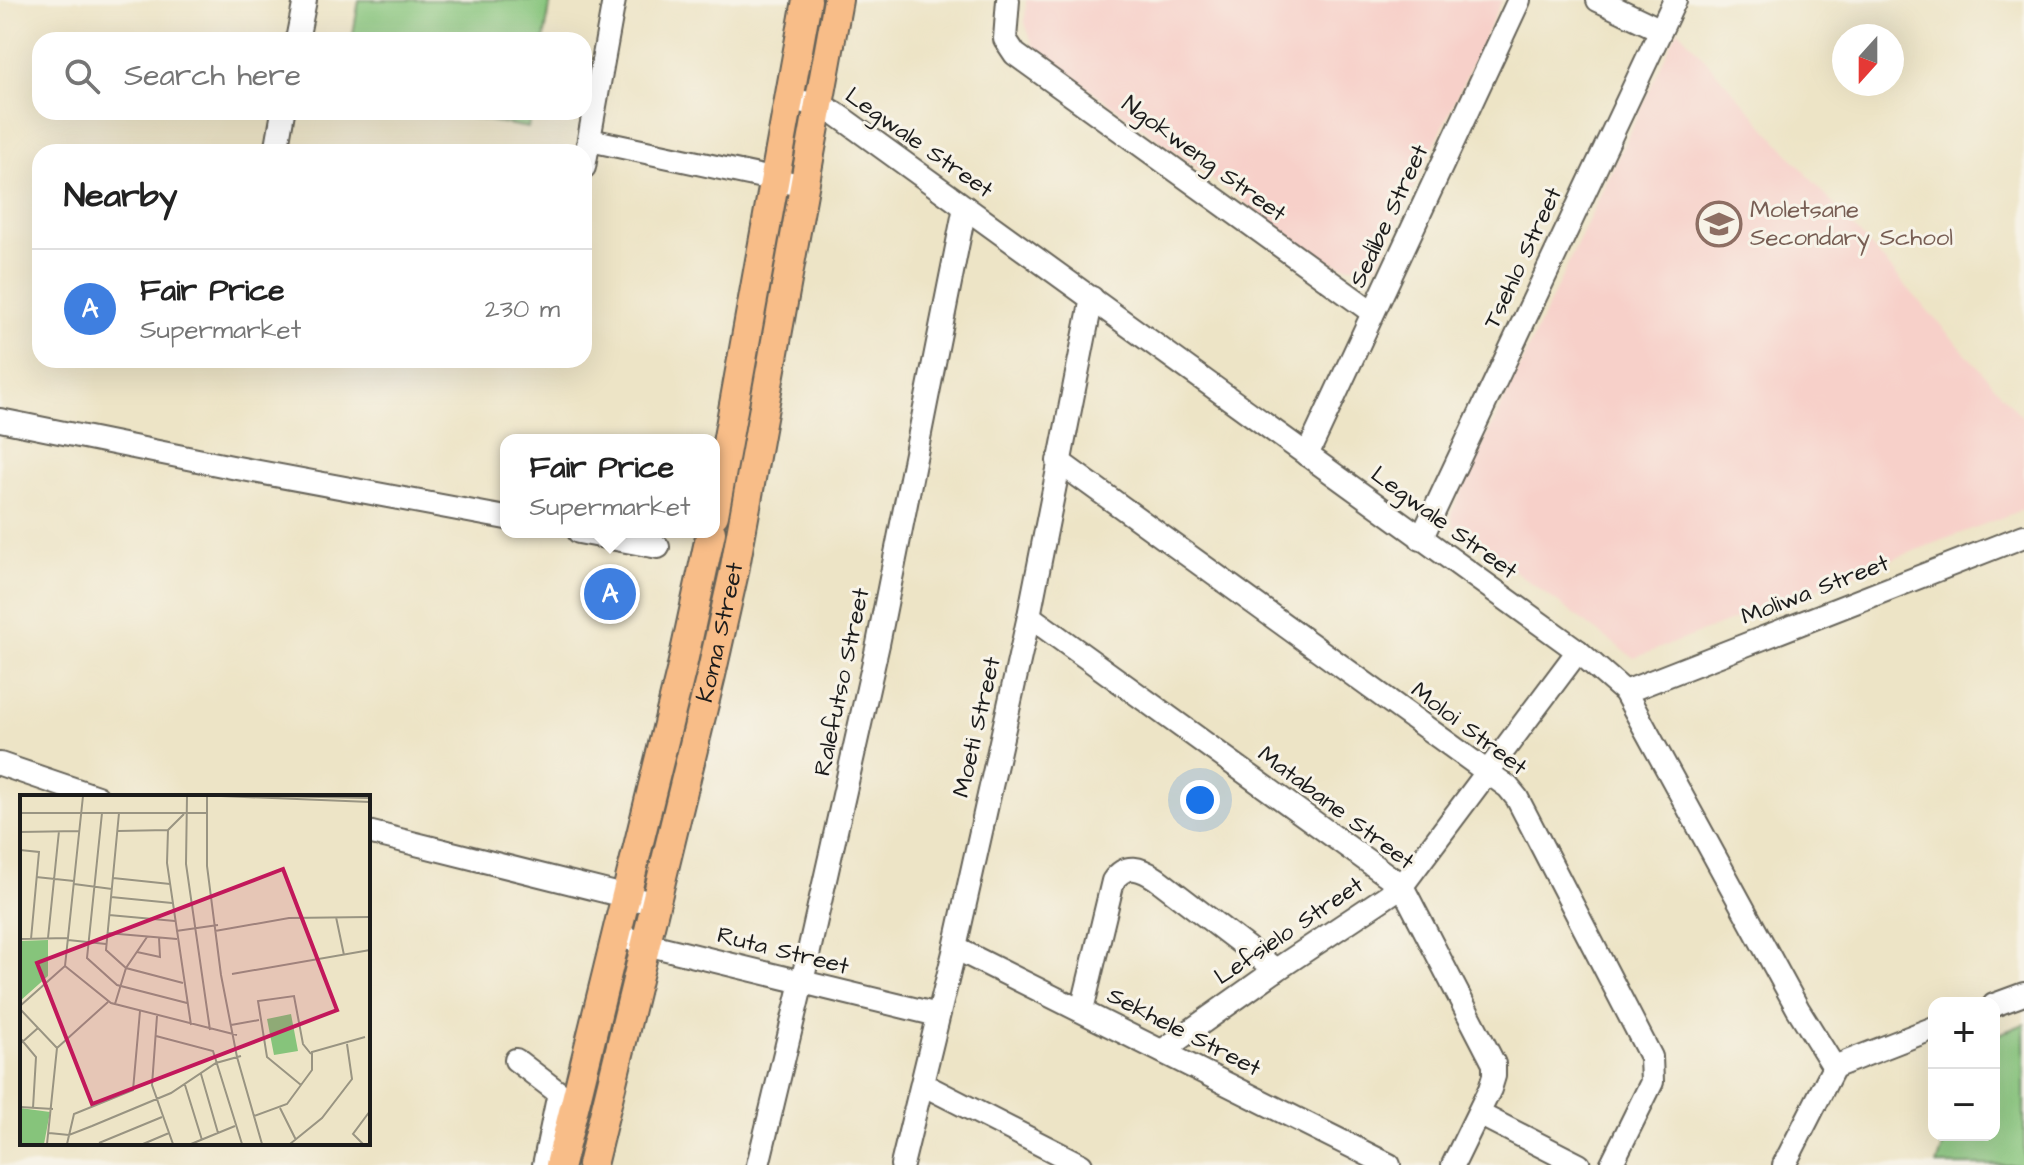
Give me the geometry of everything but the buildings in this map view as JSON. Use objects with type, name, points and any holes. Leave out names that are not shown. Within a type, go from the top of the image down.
[{"type":"main road","points":[[720,481],[807,0]]},
{"type":"main road","name":"Koma Street","points":[[592,1165],[734,572],[838,0]]},
{"type":"main road","name":"Koma Street","points":[[560,1165],[681,671],[710,538]]},
{"type":"street","points":[[299,32],[305,0]]},
{"type":"street","points":[[589,144],[614,0]]},
{"type":"street","name":"Ngokweng Street","points":[[1008,0],[1005,35],[1008,47],[1022,60],[1372,312]]},
{"type":"street","name":"Sedibe Street","points":[[1307,455],[1519,0]]},
{"type":"street","points":[[1598,0],[1659,29]]},
{"type":"street","name":"Tsehlo Street","points":[[1421,539],[1675,0]]},
{"type":"street","name":"Legwale Street","points":[[789,99],[820,105],[965,207],[1578,651],[1625,692],[1790,996],[1834,1067]]},
{"type":"street","points":[[277,144],[282,120]]},
{"type":"street","points":[[590,140],[805,186]]},
{"type":"street","name":"Ralefutso Street","points":[[758,1165],[878,644],[965,207]]},
{"type":"street","name":"Moeti Street","points":[[902,1165],[955,948],[1029,616],[1092,298]]},
{"type":"street","points":[[0,420],[500,517]]},
{"type":"street","name":"Moloi Street","points":[[1058,461],[1501,780],[1517,798],[1651,1057],[1652,1082],[1611,1165]]},
{"type":"street","name":"Moliwa Street","points":[[1625,692],[2024,536]]},
{"type":"street","points":[[611,538],[658,547]]},
{"type":"street","name":"Matabane Street","points":[[1029,616],[1402,886],[1495,1070],[1479,1114],[1453,1165]]},
{"type":"street","name":"Lefsielo Street","points":[[1162,1051],[1402,886],[1578,651]]},
{"type":"street","points":[[0,764],[91,795]]},
{"type":"street","points":[[370,833],[656,904]]},
{"type":"street","points":[[1082,1010],[1113,881],[1121,871],[1130,868],[1140,868],[1157,879],[1276,970]]},
{"type":"street","name":"Ruta Street","points":[[617,935],[938,1015]]},
{"type":"street","name":"Sekhele Street","points":[[955,948],[1389,1165]]},
{"type":"street","points":[[2000,1003],[2024,994]]},
{"type":"street","points":[[1784,1165],[1834,1067],[1928,1030]]},
{"type":"street","points":[[516,1060],[559,1093],[544,1165]]},
{"type":"street","points":[[922,1084],[1081,1165]]},
{"type":"street","points":[[1479,1114],[1579,1165]]},
{"type":"shaded area","points":[[1026,0],[1502,0],[1378,266],[1345,266],[1318,257],[1034,48],[1025,23]]},
{"type":"shaded area","name":"Moletsane Secondary School","points":[[1678,29],[2024,419],[2024,509],[1634,658],[1453,526],[1451,513]]},
{"type":"green space","points":[[359,0],[551,0],[545,32],[353,32]]},
{"type":"green space","points":[[484,120],[530,120],[528,128]]},
{"type":"green space","points":[[2024,1024],[2024,1165],[1937,1165],[1945,1141],[2000,1141],[2000,1034]]},
{"type":"place","name":"Moletsane Secondary School","points":[[1719,224]]},
{"type":"place","name":"Fair Price","points":[[610,594]]}]
